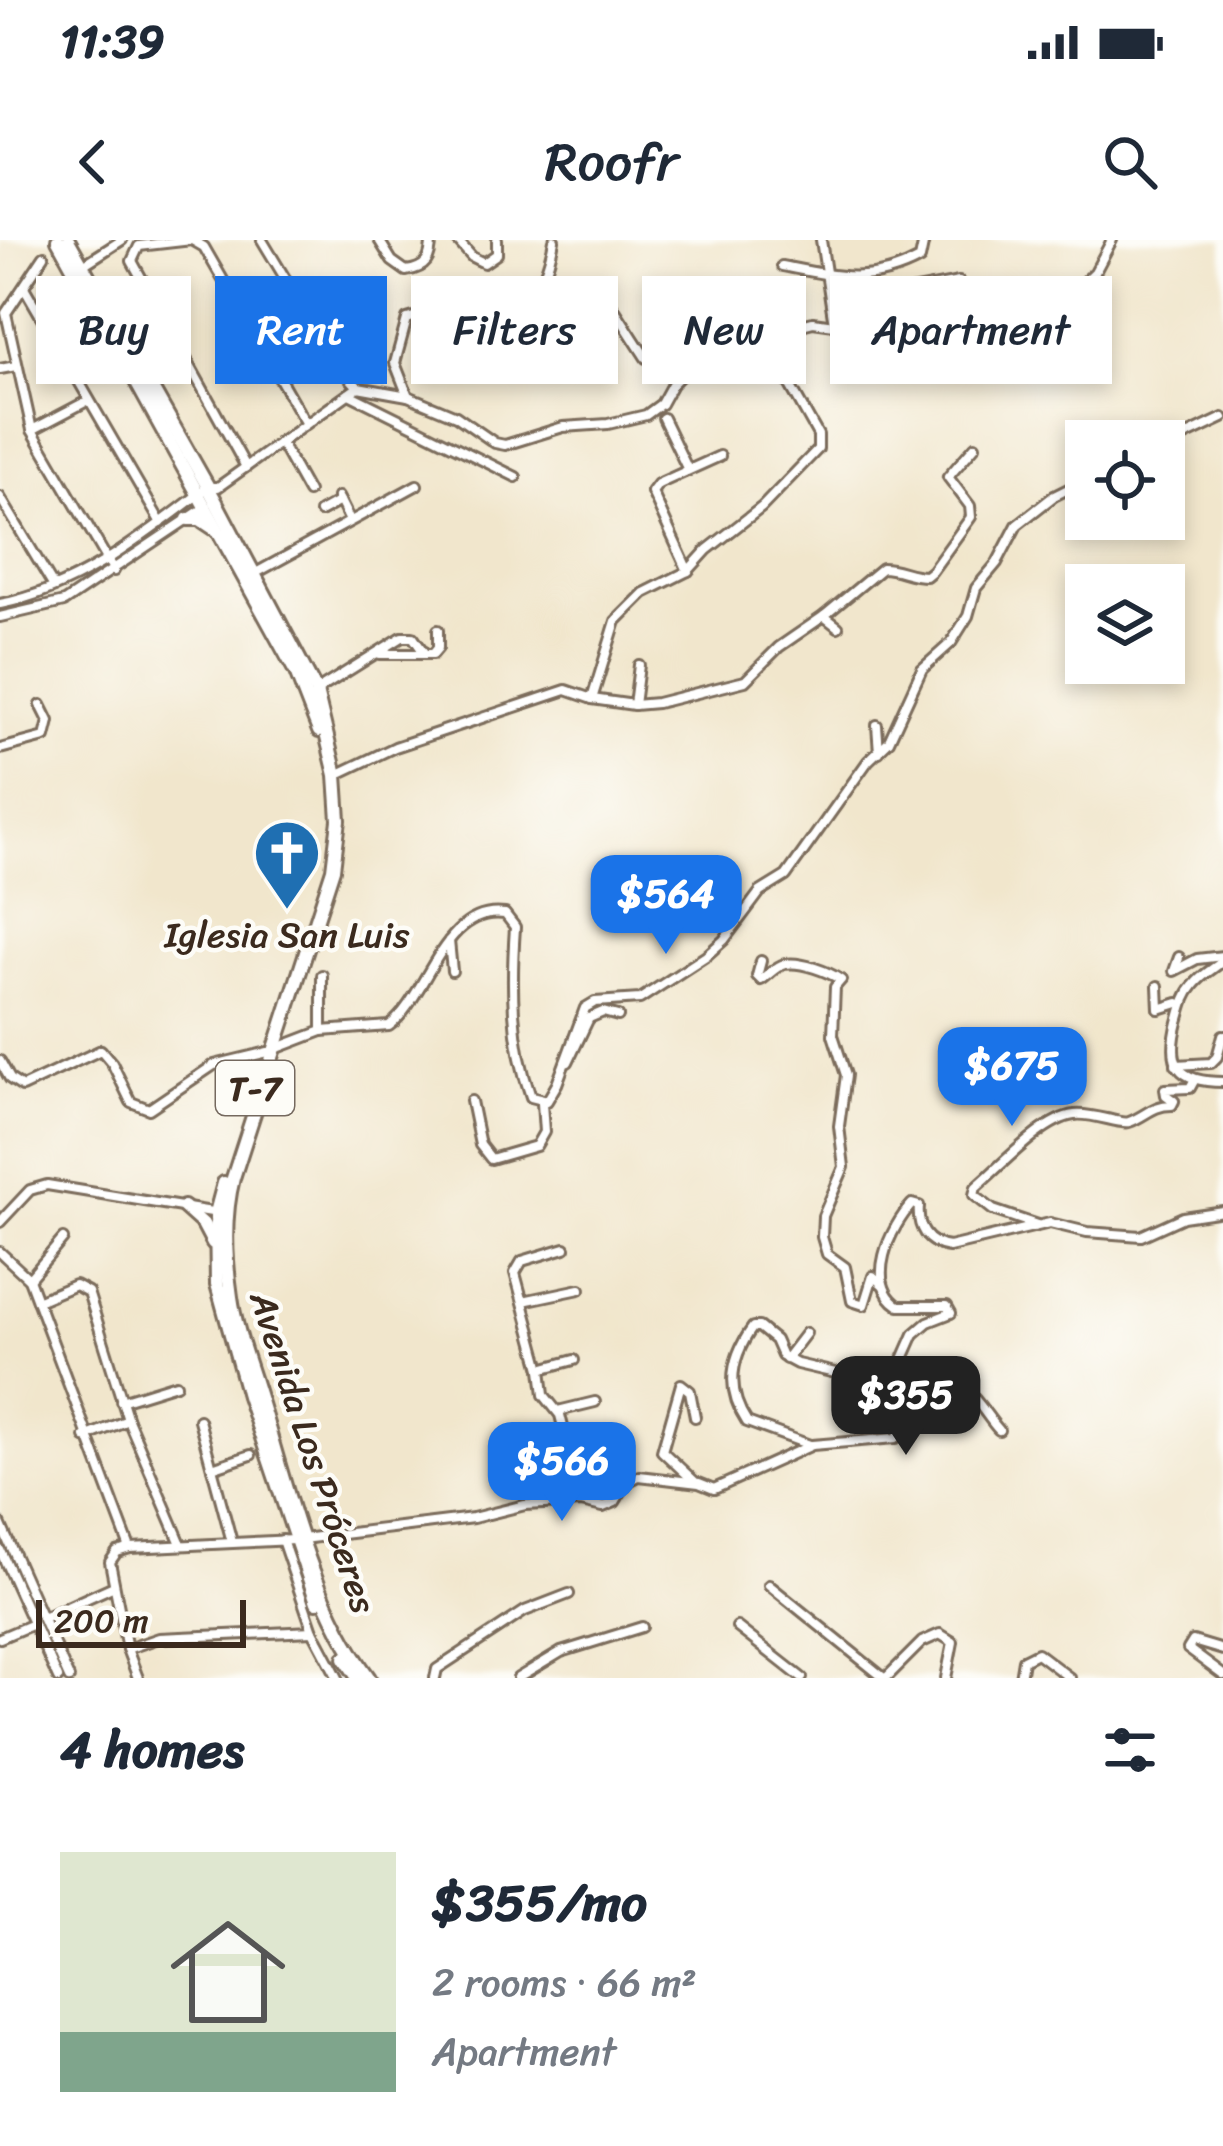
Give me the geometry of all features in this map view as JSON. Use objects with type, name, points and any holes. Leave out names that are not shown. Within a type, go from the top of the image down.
[{"type":"highway","name":"Avenida Los Próceres","points":[[58,240],[316,691],[336,775],[339,820],[333,869],[222,1188],[221,1213],[231,1301],[293,1539],[336,1628],[369,1678]]},
{"type":"highway","name":"Avenida Los Próceres","points":[[68,240],[208,496],[216,530],[307,694],[330,775],[332,824],[324,878],[214,1248],[224,1307],[293,1539],[329,1630],[358,1678]]},
{"type":"highway","points":[[188,519],[204,521],[216,530]]},
{"type":"highway","points":[[184,1207],[205,1204],[222,1188]]},
{"type":"highway","name":"T-7","points":[[184,1207],[203,1224],[214,1248]]},
{"type":"street","points":[[82,266],[122,240]]},
{"type":"street","points":[[246,466],[133,261],[139,246],[191,240],[204,247],[306,424]]},
{"type":"street","points":[[262,240],[358,387],[408,396],[456,416],[495,442],[505,445],[563,427],[646,415],[661,404],[673,384]]},
{"type":"street","points":[[380,240],[392,261],[406,271],[424,267],[431,240]]},
{"type":"street","points":[[458,240],[484,263],[497,254],[497,240]]},
{"type":"street","points":[[547,276],[554,240]]},
{"type":"street","points":[[821,240],[830,300]]},
{"type":"street","points":[[782,266],[848,278],[899,269],[922,257],[924,240]]},
{"type":"street","points":[[1090,276],[1112,240]]},
{"type":"street","points":[[44,256],[6,313],[16,366],[32,430],[114,571]]},
{"type":"street","points":[[24,287],[161,523]]},
{"type":"street","points":[[618,315],[642,352]]},
{"type":"street","points":[[408,396],[396,371],[395,354],[411,316]]},
{"type":"street","points":[[0,369],[16,366]]},
{"type":"street","points":[[592,699],[616,621],[644,593],[688,571],[762,507],[820,444],[788,384]]},
{"type":"street","points":[[0,604],[54,587],[108,559],[208,496],[358,387]]},
{"type":"street","points":[[349,394],[516,478]]},
{"type":"street","points":[[32,430],[89,400]]},
{"type":"street","points":[[663,418],[688,470]]},
{"type":"street","points":[[1185,436],[1223,418]]},
{"type":"street","points":[[280,442],[308,492]]},
{"type":"street","points":[[336,775],[395,747],[566,690],[592,699],[657,704],[746,681],[779,647],[881,568],[908,577],[932,571],[971,517],[970,506],[948,478],[975,446]]},
{"type":"street","points":[[688,571],[652,492],[658,484],[720,456]]},
{"type":"street","points":[[253,574],[417,485]]},
{"type":"street","points":[[542,1102],[552,1094],[586,1008],[595,1002],[640,999],[706,956],[760,892],[786,876],[868,761],[889,741],[922,669],[950,643],[968,616],[976,588],[997,563],[1017,525],[1065,490]]},
{"type":"street","points":[[0,496],[54,587]]},
{"type":"street","points":[[0,617],[64,602],[188,519],[208,496]]},
{"type":"street","points":[[320,512],[339,499],[350,521]]},
{"type":"street","points":[[824,616],[838,627]]},
{"type":"street","points":[[379,654],[433,654],[438,648],[438,630]]},
{"type":"street","points":[[316,691],[402,637],[412,637],[425,654]]},
{"type":"street","points":[[634,705],[639,665]]},
{"type":"street","points":[[0,749],[45,737],[50,721],[41,705]]},
{"type":"street","points":[[878,725],[879,754]]},
{"type":"street","points":[[0,1060],[10,1079],[22,1088],[101,1050],[131,1102],[149,1108],[214,1065],[322,1031],[389,1026],[410,1006],[448,940],[493,913],[512,918],[515,928],[514,1029],[531,1096],[542,1102]]},
{"type":"street","points":[[448,940],[452,971]]},
{"type":"street","points":[[1179,956],[1174,971],[1197,959],[1223,959]]},
{"type":"street","points":[[1223,959],[1178,1005],[1172,1049],[1176,1066],[1195,1079],[1223,1082]]},
{"type":"street","points":[[761,961],[757,974],[761,980],[781,965],[792,964],[841,980],[835,987],[833,1035],[846,1075],[839,1126],[844,1166],[824,1216],[822,1237],[827,1254],[843,1264],[848,1296],[854,1303],[864,1305],[873,1276],[885,1288]]},
{"type":"street","points":[[322,975],[322,1031]]},
{"type":"street","points":[[1158,986],[1159,1008],[1178,1005]]},
{"type":"street","points":[[562,1067],[573,1056],[589,1018],[603,1012],[618,1016]]},
{"type":"street","points":[[1176,1066],[1211,1063],[1223,1035]]},
{"type":"street","points":[[1040,1226],[982,1204],[974,1195],[976,1187],[1061,1118],[1100,1114],[1121,1124],[1128,1122],[1149,1108],[1172,1105],[1165,1089],[1190,1088],[1195,1079]]},
{"type":"street","points":[[471,1101],[480,1145],[491,1159],[536,1146],[544,1132],[542,1102]]},
{"type":"street","points":[[0,1222],[30,1190],[47,1185],[221,1213]]},
{"type":"street","points":[[812,1445],[752,1426],[738,1407],[732,1364],[754,1327],[770,1335],[786,1359],[878,1383],[895,1377],[914,1334],[928,1322],[949,1316],[951,1308],[899,1306],[885,1288],[883,1251],[898,1219],[914,1203],[919,1206],[923,1233],[945,1247],[1050,1223],[1087,1232],[1141,1235],[1183,1217],[1223,1211]]},
{"type":"street","points":[[28,1279],[62,1239]]},
{"type":"street","points":[[557,1503],[565,1436],[558,1411],[544,1395],[542,1369],[514,1273],[518,1264],[565,1248]]},
{"type":"street","points":[[0,1252],[28,1279],[130,1548]]},
{"type":"street","points":[[37,1300],[75,1285],[84,1287],[128,1420],[182,1544]]},
{"type":"street","points":[[523,1301],[580,1289]]},
{"type":"street","points":[[786,1359],[806,1333]]},
{"type":"street","points":[[542,1369],[574,1360]]},
{"type":"street","points":[[138,1678],[127,1649],[112,1557],[130,1548],[293,1539],[460,1520],[525,1505],[610,1505],[627,1482],[639,1476],[714,1489],[812,1445],[896,1438],[943,1385],[952,1382],[967,1388],[999,1430]]},
{"type":"street","points":[[121,1401],[176,1384]]},
{"type":"street","points":[[694,1482],[662,1451],[681,1384],[690,1391],[695,1417]]},
{"type":"street","points":[[558,1411],[595,1402]]},
{"type":"street","points":[[86,1437],[128,1420]]},
{"type":"street","points":[[199,1420],[232,1542]]},
{"type":"street","points":[[212,1468],[251,1455]]},
{"type":"street","points":[[0,1523],[58,1678]]},
{"type":"street","points":[[293,1539],[313,1631],[338,1678]]},
{"type":"street","points":[[0,1550],[69,1678]]},
{"type":"street","points":[[769,1585],[885,1678],[927,1638],[944,1634],[952,1642],[946,1678]]},
{"type":"street","points":[[0,1638],[114,1586]]},
{"type":"street","points":[[435,1678],[436,1669],[524,1611],[569,1594]]},
{"type":"street","points":[[518,1678],[561,1652],[642,1627]]},
{"type":"street","points":[[737,1627],[802,1678]]},
{"type":"street","points":[[127,1649],[159,1638],[313,1631]]},
{"type":"street","points":[[1223,1650],[1194,1641],[1188,1648],[1223,1675]]},
{"type":"street","points":[[1020,1678],[1023,1660],[1037,1653],[1070,1678]]},
{"type":"place","name":"Iglesia San Luis","points":[[287,912]]}]
